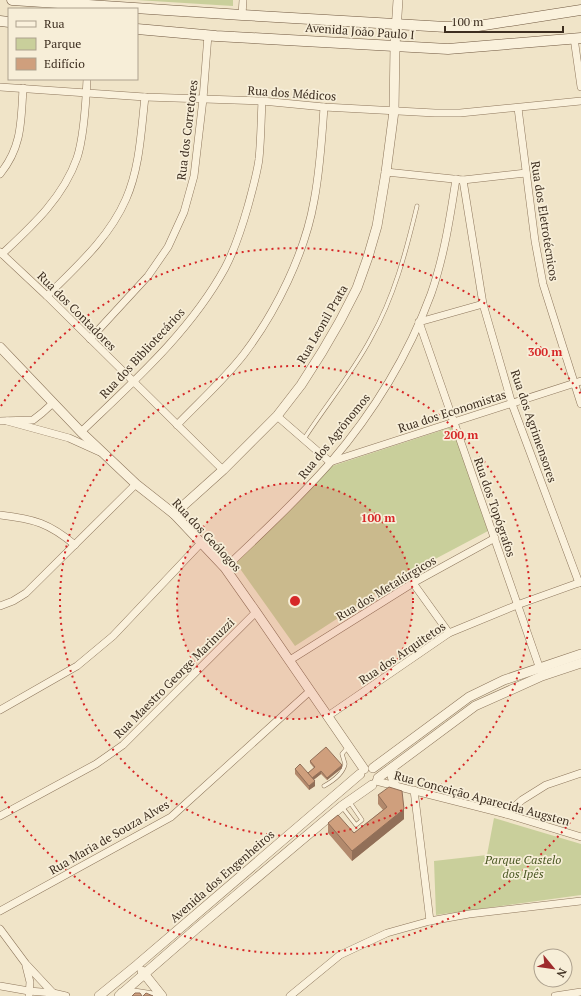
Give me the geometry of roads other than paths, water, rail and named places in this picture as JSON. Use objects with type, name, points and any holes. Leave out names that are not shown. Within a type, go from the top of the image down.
[{"type":"main road","name":"Avenida João Paulo I","points":[[12,0],[135,8]]},
{"type":"main road","name":"Avenida João Paulo I","points":[[138,8],[446,27],[478,26],[581,10]]},
{"type":"main road","name":"Avenida João Paulo I","points":[[138,29],[208,35],[448,49],[578,38]]},
{"type":"street","points":[[242,15],[243,0]]},
{"type":"street","name":"Rua Leonil Prata","points":[[174,514],[223,470],[277,416],[301,385],[322,352],[357,288],[368,258],[377,226],[386,172],[394,111],[395,46],[398,0]]},
{"type":"street","name":"Rua dos Corretores","points":[[90,339],[148,276],[168,247],[184,212],[194,176],[203,99],[208,35]]},
{"type":"street","points":[[578,38],[581,87]]},
{"type":"street","points":[[1,253],[37,222],[51,204],[74,167],[80,146],[87,93],[87,80]]},
{"type":"street","name":"Rua dos Médicos","points":[[0,87],[145,97],[262,101],[324,107],[460,113],[581,101]]},
{"type":"street","points":[[0,174],[11,159],[18,141],[23,88]]},
{"type":"street","points":[[47,296],[100,241],[115,220],[126,198],[139,151],[145,97]]},
{"type":"street","name":"Rua dos Bibliotecários","points":[[81,432],[133,382],[180,332],[209,295],[225,268],[239,236],[252,193],[258,159],[262,101]]},
{"type":"street","points":[[176,425],[218,384],[243,355],[280,299],[305,237],[314,202],[319,174],[324,107]]},
{"type":"street","name":"Rua dos Eletrotécnicos","points":[[518,108],[535,241],[543,284],[577,382],[581,404]]},
{"type":"street","points":[[386,172],[460,179],[526,173]]},
{"type":"street","name":"Rua dos Agrimensores","points":[[460,179],[483,304],[512,404],[580,582]]},
{"type":"street","name":"Rua dos Agrônomos","points":[[225,568],[292,504],[330,462],[358,428],[382,393],[404,355],[431,293],[446,241],[460,179]]},
{"type":"street","name":"Rua dos Contadores","points":[[1,253],[47,296],[223,470]]},
{"type":"street","points":[[419,322],[483,304]]},
{"type":"street","name":"Rua dos Topógrafos","points":[[419,322],[540,671]]},
{"type":"street","name":"Rua dos Geólogos","points":[[0,346],[81,432],[136,484],[174,514],[225,568],[366,770]]},
{"type":"street","name":"Rua dos Economistas","points":[[330,462],[577,382]]},
{"type":"street","points":[[4,421],[33,420],[53,403]]},
{"type":"street","points":[[277,416],[330,462]]},
{"type":"street","points":[[4,421],[69,438],[108,456]]},
{"type":"street","points":[[0,606],[13,601],[26,593],[136,484]]},
{"type":"street","points":[[0,515],[40,522],[52,528],[75,545]]},
{"type":"street","name":"Rua dos Metalúrgicos","points":[[290,660],[413,583],[495,538]]},
{"type":"street","points":[[0,710],[77,666],[114,636],[201,543]]},
{"type":"street","name":"Rua dos Arquitetos","points":[[328,716],[449,633],[517,605],[580,582]]},
{"type":"street","points":[[413,583],[449,633]]},
{"type":"street","name":"Rua Maestro George Marinuzzi","points":[[0,816],[96,764],[123,745],[256,612]]},
{"type":"street","name":"Avenida dos Engenheiros","points":[[121,995],[329,816],[475,706],[540,671],[581,654]]},
{"type":"street","name":"Avenida dos Engenheiros","points":[[99,996],[366,770],[469,697],[504,680],[581,663]]},
{"type":"street","name":"Rua Maria de Souza Alves","points":[[0,911],[171,817],[310,691]]},
{"type":"street","points":[[392,768],[392,776],[395,786]]},
{"type":"street","points":[[366,770],[377,771],[375,782],[364,784],[361,780],[366,770]]},
{"type":"street","points":[[506,814],[522,800],[546,785],[581,772]]},
{"type":"street","name":"Rua Conceição Aparecida Augsten","points":[[375,782],[414,790],[506,814],[581,837]]},
{"type":"street","points":[[414,790],[430,921]]},
{"type":"street","points":[[321,807],[329,816]]},
{"type":"street","points":[[290,996],[340,955],[387,933],[430,921],[469,914],[581,901]]},
{"type":"street","points":[[0,929],[26,964],[52,993]]},
{"type":"street","points":[[26,964],[29,975],[29,993]]},
{"type":"street","points":[[137,965],[162,996]]},
{"type":"street","points":[[0,986],[29,993],[52,993],[66,996]]},
{"type":"street","points":[[555,996],[581,992]]},
{"type":"street","points":[[121,995],[134,993],[153,996]]},
{"type":"lane","points":[[304,439],[352,370],[372,337],[388,304],[399,274],[417,206]]},
{"type":"lane","points":[[324,786],[332,782],[340,773],[345,764],[342,754],[349,746]]},
{"type":"lane","points":[[345,803],[362,820],[356,825],[345,803]]},
{"type":"park label","name":"Parque Castelo dos Ipês","points":[[523,866]]}]
